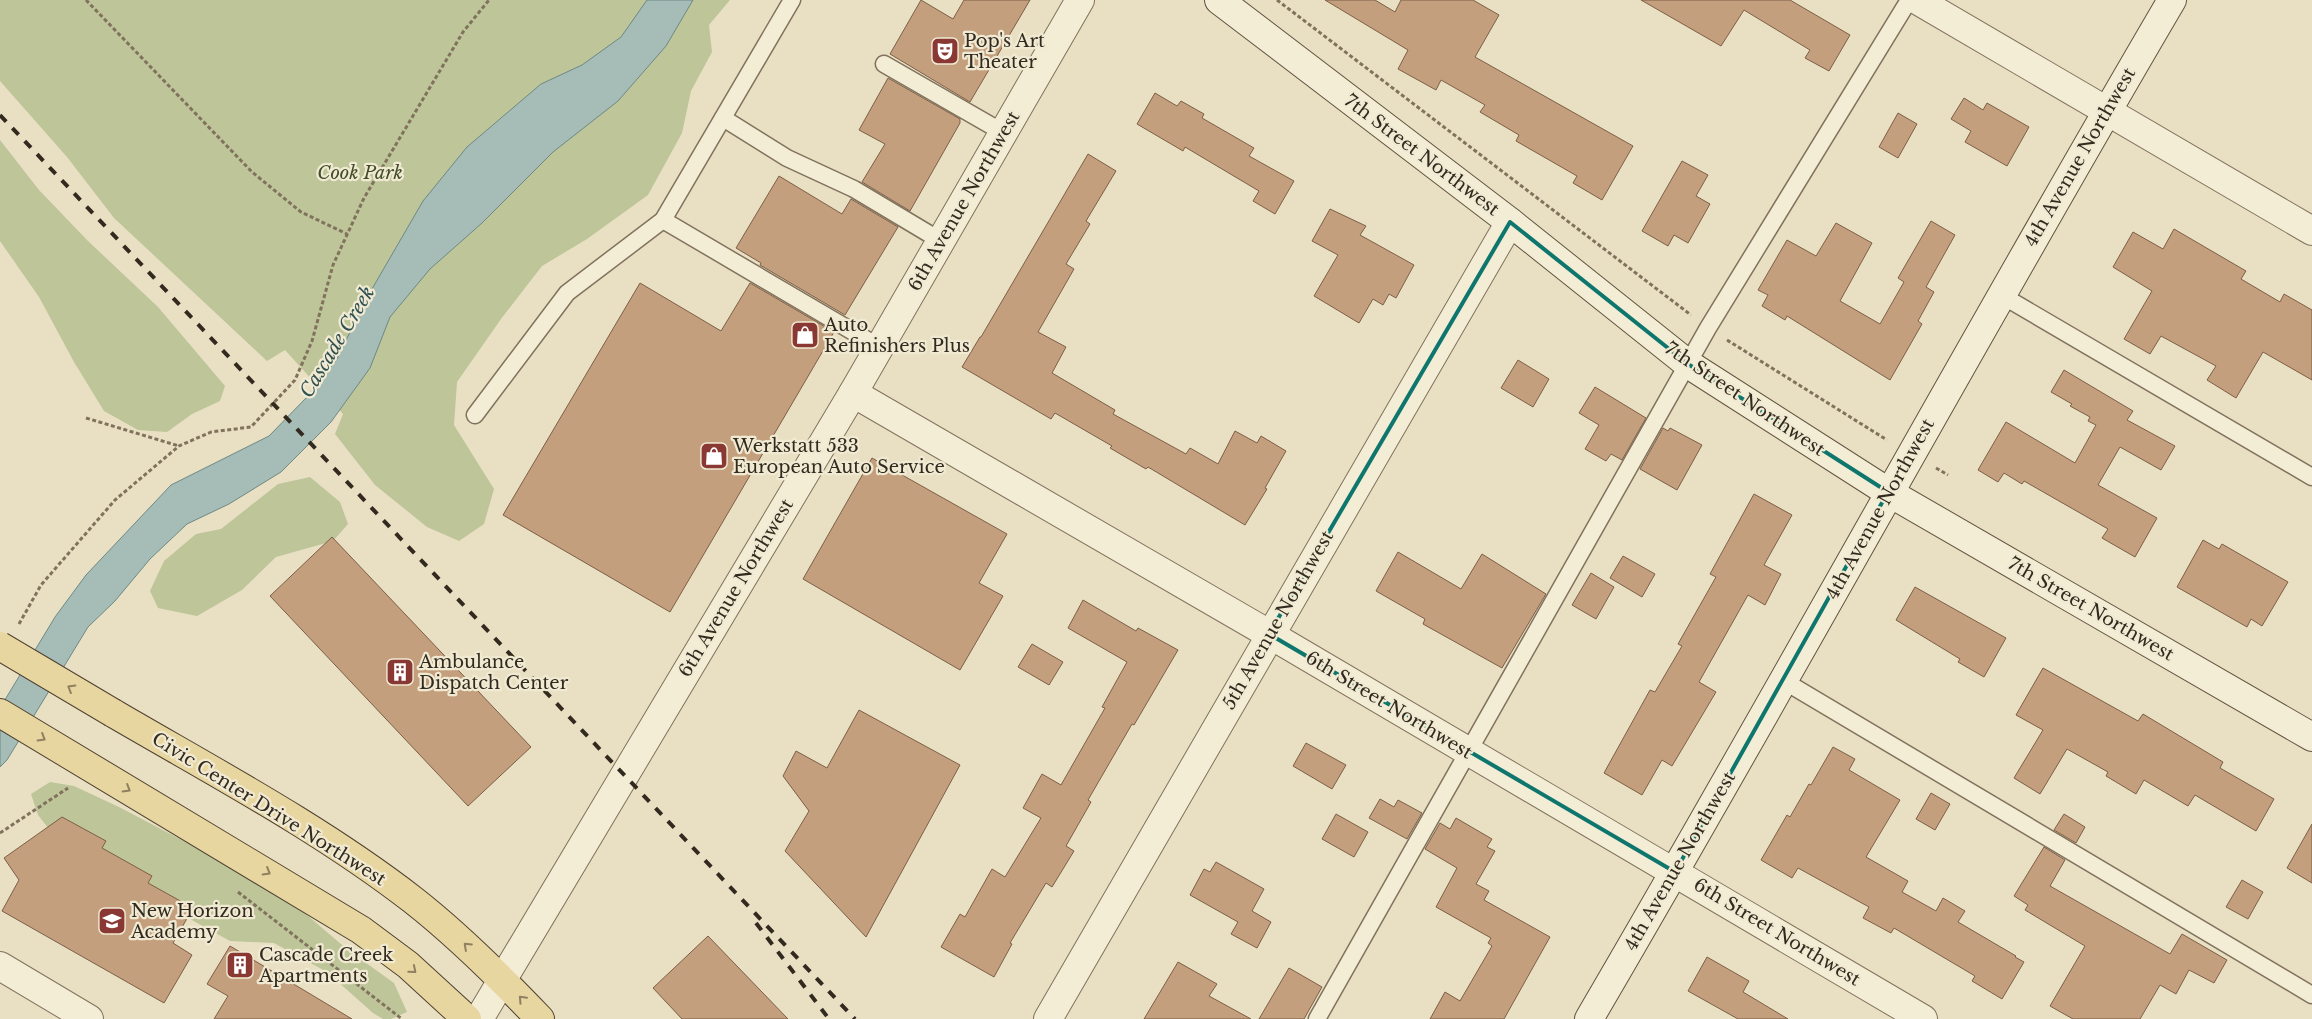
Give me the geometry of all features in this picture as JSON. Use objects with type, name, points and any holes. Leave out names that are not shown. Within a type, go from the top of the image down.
[{"type":"main road","name":"Civic Center Drive Northwest","points":[[0,646],[275,808],[360,862],[441,923],[503,979],[540,1019]]},
{"type":"main road","points":[[0,713],[79,774],[361,930],[408,965],[467,1019]]},
{"type":"street","name":"6th Avenue Northwest","points":[[478,1019],[853,392],[1080,0]]},
{"type":"street","name":"7th Street Northwest","points":[[1219,0],[1510,222],[1688,364],[1888,492],[2312,737]]},
{"type":"street","points":[[1918,0],[2312,231]]},
{"type":"street","name":"4th Avenue Northwest","points":[[1589,1019],[1784,681],[1888,492],[2000,295],[2172,0]]},
{"type":"street","name":"5th Avenue Northwest","points":[[1048,1019],[1269,634],[1510,222]]},
{"type":"street","name":"6th Street Northwest","points":[[853,392],[1675,872],[1917,1018]]},
{"type":"street","points":[[0,966],[89,1019]]},
{"type":"lane","points":[[475,415],[567,293],[663,220],[792,0]]},
{"type":"lane","points":[[1316,1019],[1708,328],[1909,0]]},
{"type":"lane","points":[[884,64],[1004,132]]},
{"type":"lane","points":[[722,118],[787,158],[854,190],[941,241]]},
{"type":"lane","points":[[663,220],[879,347]]},
{"type":"lane","points":[[2000,295],[2312,477]]},
{"type":"lane","points":[[1784,681],[2312,995]]},
{"type":"path","points":[[86,0],[252,172],[301,212],[347,234]]},
{"type":"path","points":[[18,625],[41,585],[115,500],[180,446],[211,432],[251,427],[295,380],[312,341],[334,265],[364,198],[463,32],[489,0]]},
{"type":"path","points":[[1277,0],[1708,328],[1876,434]]},
{"type":"path","points":[[86,418],[180,446]]},
{"type":"path","points":[[0,833],[79,774]]},
{"type":"path","points":[[231,886],[402,1019]]},
{"type":"highlighted area","points":[[1510,222],[1688,364],[1888,492],[1675,872],[1269,634]]},
{"type":"green space","name":"Cook Park","points":[[0,0],[730,0],[709,25],[712,52],[691,91],[682,133],[648,195],[587,239],[542,266],[501,319],[457,382],[454,425],[494,489],[484,524],[459,541],[427,527],[375,485],[335,434],[343,414],[285,350],[267,361],[114,218],[67,157],[0,81]]},
{"type":"green space","points":[[0,140],[39,190],[88,241],[158,307],[225,386],[220,401],[192,414],[167,432],[138,430],[104,411],[74,362],[39,297],[0,241]]},
{"type":"green space","points":[[310,477],[340,502],[348,524],[333,541],[276,557],[242,590],[197,616],[158,608],[150,591],[164,561],[196,534],[221,529],[278,484]]},
{"type":"green space","points":[[50,782],[74,786],[121,808],[197,848],[301,910],[348,950],[394,983],[407,1012],[391,1019],[383,1019],[373,1013],[327,972],[274,943],[230,941],[66,851],[38,815],[31,794]]},
{"type":"water","points":[[647,0],[693,0],[666,46],[618,101],[553,152],[482,223],[430,269],[390,317],[370,368],[331,422],[281,472],[229,504],[187,524],[150,559],[115,601],[88,627],[7,760],[0,767],[0,708],[55,617],[86,575],[171,485],[269,436],[307,397],[337,359],[365,301],[423,201],[467,147],[541,84],[582,65],[621,37]]},
{"type":"building","name":"Pop's Art Theater","points":[[921,0],[953,19],[964,0],[1030,0],[970,102],[890,54]]},
{"type":"building","points":[[1325,0],[1375,0],[1395,12],[1401,0],[1473,0],[1499,15],[1475,57],[1633,146],[1602,200],[1573,183],[1577,176],[1516,141],[1519,135],[1480,112],[1485,105],[1441,80],[1436,90],[1398,69],[1408,50]]},
{"type":"building","points":[[1641,0],[1790,0],[1850,35],[1829,71],[1805,58],[1810,50],[1744,10],[1721,46]]},
{"type":"building","points":[[888,78],[960,119],[960,123],[910,211],[862,182],[885,144],[859,130]]},
{"type":"building","points":[[1155,93],[1177,106],[1181,101],[1204,114],[1202,118],[1254,148],[1249,156],[1294,181],[1275,214],[1253,201],[1259,191],[1185,147],[1183,151],[1137,124]]},
{"type":"building","points":[[1964,98],[1983,110],[1987,103],[2029,127],[2007,166],[1965,142],[1971,131],[1951,119]]},
{"type":"building","points":[[1898,113],[1917,124],[1898,158],[1879,147]]},
{"type":"building","points":[[1088,154],[1116,171],[1086,221],[1090,224],[1066,264],[1074,269],[1038,332],[1066,347],[1052,373],[1115,410],[1113,414],[1186,454],[1190,448],[1218,464],[1235,431],[1257,443],[1261,436],[1286,451],[1265,488],[1267,489],[1245,525],[1148,467],[1146,469],[1110,448],[1112,446],[1055,413],[1051,419],[962,367]]},
{"type":"building","points":[[1682,161],[1708,175],[1696,196],[1710,204],[1688,243],[1674,235],[1668,246],[1642,231]]},
{"type":"building","points":[[779,176],[842,214],[851,199],[898,227],[845,315],[760,265],[761,263],[736,248]]},
{"type":"building","points":[[1330,209],[1366,226],[1360,235],[1414,265],[1396,298],[1389,294],[1383,305],[1373,299],[1359,323],[1314,296],[1338,255],[1312,241]]},
{"type":"building","points":[[1931,221],[1955,235],[1926,287],[1934,292],[1918,321],[1922,324],[1890,380],[1787,316],[1785,320],[1762,306],[1768,295],[1758,290],[1787,240],[1816,256],[1836,223],[1872,243],[1840,301],[1880,324],[1904,282],[1898,278]]},
{"type":"building","points":[[2174,229],[2246,271],[2241,279],[2280,302],[2284,294],[2312,310],[2312,380],[2263,352],[2236,398],[2207,380],[2216,366],[2161,336],[2150,354],[2124,339],[2152,291],[2113,267],[2133,232],[2163,249]]},
{"type":"building","points":[[640,283],[721,331],[750,283],[834,332],[670,612],[503,515]]},
{"type":"building","points":[[1518,360],[1549,379],[1533,407],[1501,388]]},
{"type":"building","points":[[2064,370],[2133,411],[2127,420],[2175,446],[2161,470],[2120,447],[2098,485],[2157,518],[2135,557],[2102,538],[2108,529],[2024,481],[2022,484],[2004,473],[1998,482],[1978,470],[2006,422],[2075,463],[2096,425],[2088,421],[2090,417],[2070,406],[2072,404],[2051,392]]},
{"type":"building","points":[[1595,387],[1646,418],[1622,460],[1611,454],[1606,461],[1585,449],[1599,425],[1579,413]]},
{"type":"building","points":[[1663,428],[1668,431],[1670,428],[1702,445],[1677,490],[1640,469]]},
{"type":"building","points":[[872,458],[1007,534],[979,583],[1003,596],[960,670],[803,579]]},
{"type":"building","points":[[1754,494],[1792,515],[1764,565],[1781,574],[1765,605],[1748,595],[1699,682],[1716,692],[1672,766],[1662,760],[1642,795],[1604,773],[1650,690],[1655,692],[1682,646],[1678,644],[1716,577],[1710,574]]},
{"type":"building","name":"Ambulance Dispatch Center","points":[[332,537],[531,747],[468,806],[270,596]]},
{"type":"building","points":[[2203,540],[2219,549],[2222,544],[2288,582],[2262,626],[2251,619],[2247,627],[2177,587]]},
{"type":"building","points":[[1398,552],[1461,589],[1482,554],[1546,594],[1502,668],[1423,624],[1425,619],[1376,591]]},
{"type":"building","points":[[1623,556],[1655,574],[1642,597],[1610,578]]},
{"type":"building","points":[[1591,573],[1614,587],[1596,619],[1572,605]]},
{"type":"building","points":[[1915,587],[2006,638],[1984,677],[1958,662],[1960,659],[1896,620]]},
{"type":"building","points":[[1083,600],[1136,631],[1138,628],[1178,650],[1088,800],[1091,802],[1066,846],[1074,851],[1052,887],[1046,883],[1010,943],[1012,944],[994,977],[941,947],[960,914],[965,917],[992,869],[1005,877],[1041,818],[1023,808],[1042,774],[1061,785],[1105,708],[1102,707],[1127,662],[1068,628]]},
{"type":"building","points":[[1032,644],[1063,662],[1049,685],[1018,667]]},
{"type":"building","points":[[2043,668],[2138,721],[2143,714],[2223,762],[2220,768],[2274,799],[2256,831],[2195,795],[2188,806],[2144,780],[2136,794],[2106,776],[2108,772],[2067,749],[2040,794],[2014,778],[2043,730],[2016,715]]},
{"type":"building","points":[[859,710],[960,765],[866,937],[785,851],[809,811],[783,776],[796,751],[827,768]]},
{"type":"building","points":[[1306,743],[1346,765],[1332,789],[1293,766]]},
{"type":"building","points":[[1833,747],[1855,759],[1849,770],[1900,800],[1866,857],[1908,881],[1902,892],[1936,911],[1943,898],[1965,911],[1958,922],[2024,962],[2002,999],[1972,981],[1975,976],[1894,928],[1891,933],[1863,918],[1869,907],[1798,868],[1792,878],[1761,860],[1787,815],[1790,817]]},
{"type":"building","points":[[1931,793],[1950,804],[1935,830],[1916,819]]},
{"type":"building","points":[[1380,799],[1394,807],[1398,800],[1422,813],[1407,839],[1369,818]]},
{"type":"building","points":[[1336,814],[1368,832],[1354,857],[1322,839]]},
{"type":"building","points":[[2064,814],[2085,827],[2076,843],[2054,830]]},
{"type":"building","points":[[62,817],[106,841],[102,848],[152,876],[148,883],[193,908],[173,943],[192,955],[164,1003],[2,911],[19,880],[4,858]]},
{"type":"building","points":[[1456,818],[1492,839],[1487,847],[1495,851],[1476,884],[1489,891],[1484,900],[1550,937],[1504,1019],[1430,1019],[1445,992],[1460,1001],[1492,946],[1488,943],[1491,938],[1436,907],[1457,868],[1425,849],[1440,823],[1450,829]]},
{"type":"building","points":[[2312,824],[2312,883],[2287,868]]},
{"type":"building","points":[[2044,847],[2065,860],[2050,886],[2170,954],[2182,934],[2227,960],[2214,983],[2189,970],[2176,994],[2160,985],[2140,1019],[2073,1019],[2050,1006],[2085,946],[2025,910],[2028,905],[2014,896]]},
{"type":"building","points":[[1216,862],[1264,889],[1252,911],[1271,922],[1257,948],[1231,934],[1238,922],[1190,895],[1204,869],[1210,872]]},
{"type":"building","points":[[2242,880],[2263,892],[2248,919],[2226,907]]},
{"type":"building","points":[[708,936],[788,1019],[682,1019],[653,988]]},
{"type":"building","name":"Cascade Creek Apartments","points":[[230,946],[352,1019],[214,1019],[228,996],[207,984]]},
{"type":"building","points":[[1707,957],[1749,981],[1743,992],[1788,1019],[1738,1019],[1688,991]]},
{"type":"building","points":[[1178,962],[1217,984],[1209,996],[1251,1019],[1144,1019]]},
{"type":"building","points":[[1289,968],[1322,987],[1304,1019],[1259,1019]]},
{"type":"railway","points":[[0,115],[855,1019]]},
{"type":"railway","points":[[756,923],[829,1019]]},
{"type":"place","name":"Pop's Art Theater","points":[[945,51]]},
{"type":"place","name":"Auto Refinishers Plus","points":[[805,335]]},
{"type":"place","name":"Werkstatt 533 European Auto Service","points":[[714,456]]},
{"type":"place","name":"Ambulance Dispatch Center","points":[[400,672]]},
{"type":"place","name":"New Horizon Academy","points":[[112,921]]},
{"type":"place","name":"Cascade Creek Apartments","points":[[240,965]]},
{"type":"water label","name":"Cascade Creek","points":[[337,342]]}]
